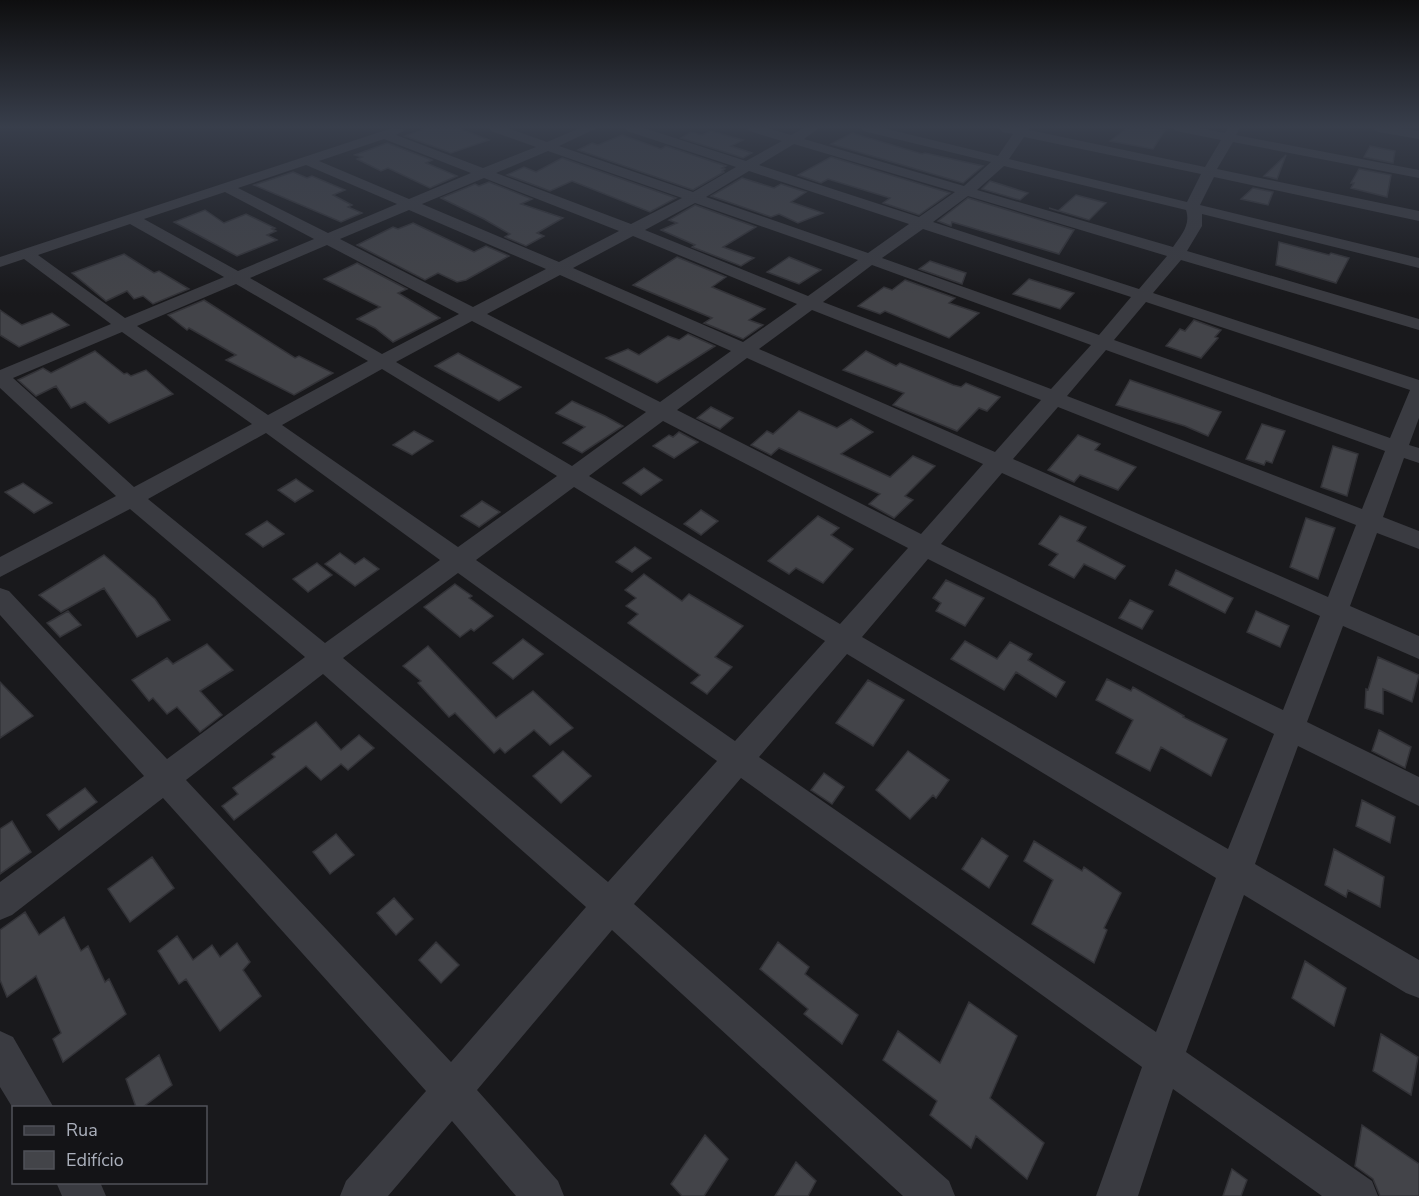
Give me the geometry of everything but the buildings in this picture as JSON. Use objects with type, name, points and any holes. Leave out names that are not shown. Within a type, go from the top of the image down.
[{"type":"street","points":[[13,258],[231,184]]},
{"type":"street","points":[[363,184],[1419,648]]},
{"type":"street","points":[[459,184],[0,377],[132,498],[324,658],[610,906],[934,1196]]},
{"type":"street","points":[[508,184],[632,230],[810,303],[1419,540]]},
{"type":"street","points":[[652,184],[870,259],[1408,452]]},
{"type":"street","points":[[0,568],[383,360],[473,315],[717,184]]},
{"type":"street","points":[[802,184],[1419,388],[1408,452],[1370,521],[1164,1059],[1117,1196]]},
{"type":"street","points":[[947,184],[1419,325]]},
{"type":"street","points":[[0,903],[324,658],[975,184]]},
{"type":"street","points":[[1096,184],[1419,263]]},
{"type":"street","points":[[361,1196],[1178,253],[1194,226],[1196,218],[1192,207],[1203,184]]},
{"type":"street","points":[[1265,184],[1419,216]]},
{"type":"street","points":[[224,186],[924,546],[1419,792]]},
{"type":"street","points":[[130,218],[239,276],[383,360],[574,478],[843,639],[1419,980]]},
{"type":"street","points":[[13,258],[122,325],[267,424],[458,562],[1357,1196]]},
{"type":"street","points":[[0,598],[452,1091],[543,1196]]},
{"type":"street","points":[[0,1050],[32,1106]]}]
